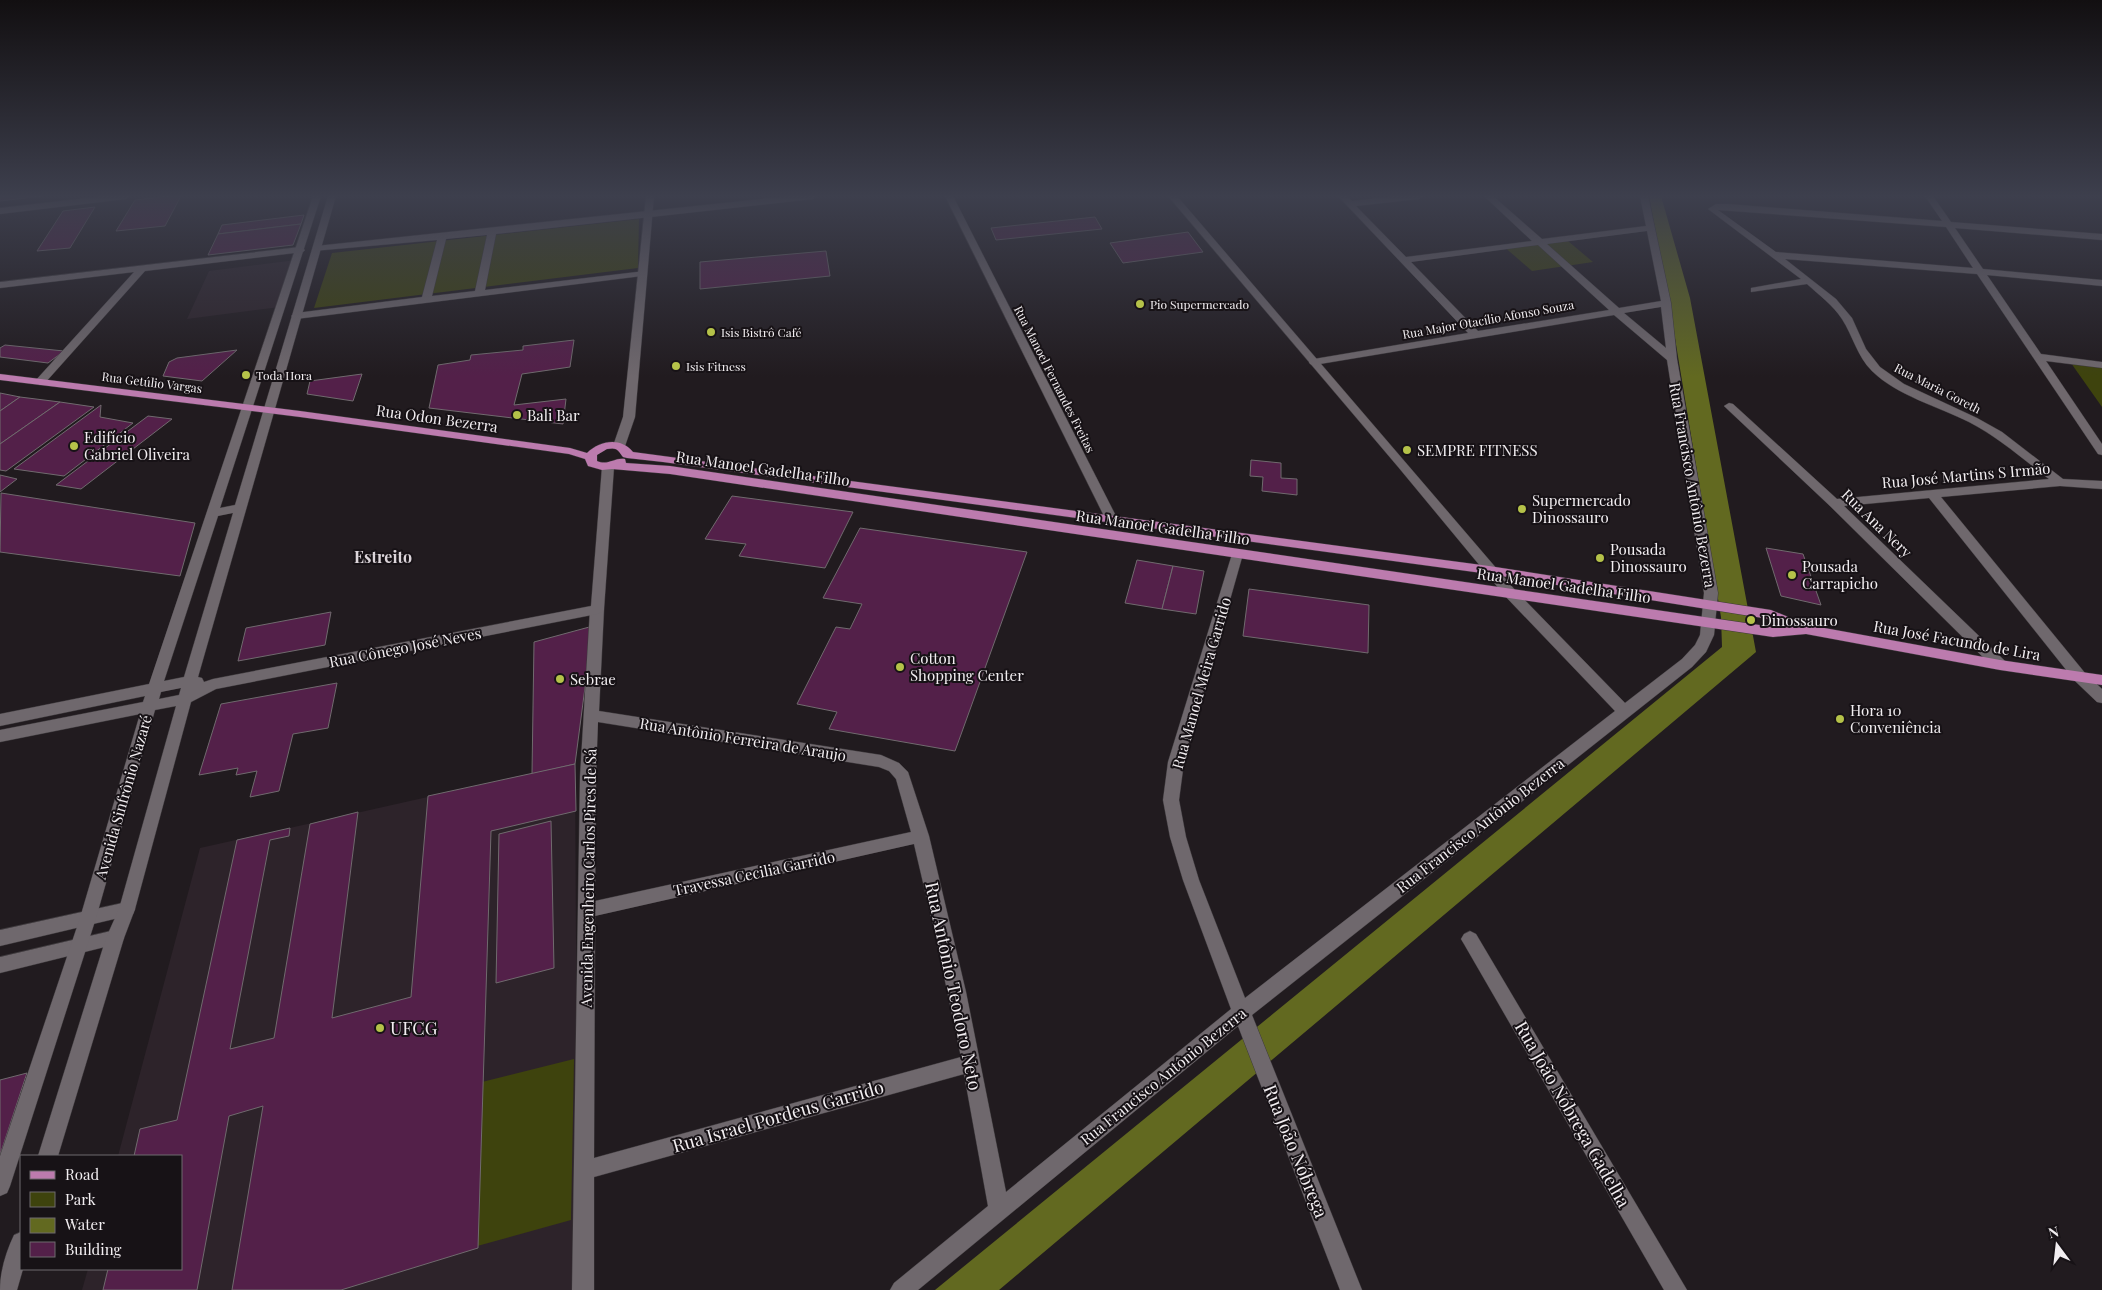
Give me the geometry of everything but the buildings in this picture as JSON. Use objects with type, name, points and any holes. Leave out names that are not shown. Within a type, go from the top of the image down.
[{"type":"main road","name":"Rua Getúlio Vargas","points":[[0,377],[300,414]]},
{"type":"main road","name":"Rua Odon Bezerra","points":[[300,414],[570,451],[590,457],[594,465],[611,466]]},
{"type":"main road","name":"Rua Manoel Gadelha Filho","points":[[603,447],[664,458],[1489,570],[1718,606]]},
{"type":"main road","points":[[590,457],[595,451],[603,447]]},
{"type":"main road","name":"Rua Odon Bezerra","points":[[570,451],[603,447]]},
{"type":"main road","points":[[611,466],[624,460],[623,450]]},
{"type":"main road","name":"Rua Manoel Gadelha Filho","points":[[611,466],[670,470],[1716,623]]},
{"type":"main road","name":"Rua José Facundo de Lira","points":[[1718,606],[1771,615],[1806,629],[2000,665],[2102,680]]},
{"type":"main road","name":"Rua José Facundo de Lira","points":[[1716,623],[1773,632],[1806,629]]},
{"type":"street","points":[[0,292],[139,272],[272,256]]},
{"type":"street","name":"Avenida Sinfrônio Nazaré","points":[[0,1186],[88,918],[149,706],[298,256]]},
{"type":"street","points":[[48,1155],[115,938],[127,909],[185,698],[314,256]]},
{"type":"street","points":[[426,300],[437,256]]},
{"type":"street","points":[[479,293],[487,256]]},
{"type":"street","points":[[623,450],[630,417],[644,256]]},
{"type":"street","name":"Rua Manoel Fernandes Freitas","points":[[979,256],[1112,520]]},
{"type":"street","points":[[1223,256],[1403,465],[1489,570],[1625,712]]},
{"type":"street","points":[[1400,256],[1475,334]]},
{"type":"street","points":[[1404,260],[1432,256]]},
{"type":"street","points":[[1555,256],[1672,359]]},
{"type":"street","name":"Rua Francisco Antônio Bezerra","points":[[901,1290],[1241,1012],[1687,663],[1701,648],[1707,634],[1716,623],[1718,606],[1711,593],[1672,359],[1666,303],[1656,256]]},
{"type":"street","name":"Rua Maria Goreth","points":[[1775,256],[1809,280],[1841,309],[1860,349],[1876,369],[1900,386],[1973,420],[1998,434],[2016,446],[2060,482]]},
{"type":"street","points":[[1788,256],[2102,283]]},
{"type":"street","points":[[1970,256],[2102,452]]},
{"type":"street","points":[[0,285],[139,272]]},
{"type":"street","points":[[40,382],[139,272]]},
{"type":"street","points":[[296,316],[642,273]]},
{"type":"street","points":[[1754,290],[1809,280]]},
{"type":"street","name":"Rua Major Otacílio Afonso Souza","points":[[1314,362],[1614,310],[1666,303]]},
{"type":"street","points":[[2037,357],[2102,364]]},
{"type":"street","name":"Rua Ana Nery","points":[[1729,406],[1834,503],[2000,665]]},
{"type":"street","name":"Avenida Engenheiro Carlos Pires de Sá","points":[[584,1290],[588,777],[597,609],[611,466]]},
{"type":"street","name":"Rua José Martins S Irmão","points":[[1834,503],[1933,496],[2060,482],[2102,485]]},
{"type":"street","points":[[1933,496],[2080,677],[2102,698]]},
{"type":"street","points":[[213,513],[241,508]]},
{"type":"street","name":"Rua Manoel Meira Garrido","points":[[1237,554],[1176,762],[1171,800],[1178,837],[1191,880],[1241,1012]]},
{"type":"street","name":"Rua Cônego José Neves","points":[[0,736],[185,698],[213,684],[597,609]]},
{"type":"street","name":"Rua Cônego José Neves","points":[[0,720],[190,681],[213,684]]},
{"type":"street","name":"Rua Antônio Ferreira de Araujo","points":[[591,715],[881,761],[894,767]]},
{"type":"street","name":"Rua Antônio Teodoro Neto","points":[[894,767],[903,776],[921,836],[971,1063],[999,1211]]},
{"type":"street","name":"Travessa Cecilia Garrido","points":[[587,910],[921,836]]},
{"type":"street","points":[[0,938],[127,909]]},
{"type":"street","points":[[0,965],[115,938]]},
{"type":"street","name":"Rua João Nóbrega Gadelha","points":[[1470,939],[1676,1290]]},
{"type":"street","name":"Rua João Nóbrega","points":[[1241,1012],[1351,1290]]},
{"type":"street","name":"Rua Israel Pordeus Garrido","points":[[585,1170],[971,1063]]},
{"type":"street","points":[[6,1290],[20,1245]]},
{"type":"shaded area","points":[[296,260],[280,307],[187,319],[209,271]]},
{"type":"shaded area","points":[[575,764],[578,1290],[82,1290],[88,1270],[182,1270],[182,1155],[118,1155],[200,848]]},
{"type":"green space","points":[[331,256],[638,256],[638,268],[314,308]]},
{"type":"green space","points":[[1515,256],[1586,256],[1593,262],[1532,271]]},
{"type":"green space","points":[[2071,363],[2102,367],[2102,407]]},
{"type":"green space","points":[[574,1059],[571,1220],[470,1248],[482,1082]]},
{"type":"water","points":[[1660,256],[1678,256],[1690,298],[1756,652],[999,1290],[935,1290],[1722,647],[1721,617]]},
{"type":"place","name":"Pio Supermercado","points":[[1140,304]]},
{"type":"place","name":"Isis Bistrô Café","points":[[711,332]]},
{"type":"place","name":"Isis Fitness","points":[[676,366]]},
{"type":"place","name":"Toda Hora","points":[[246,375]]},
{"type":"place","name":"Bali Bar","points":[[517,415]]},
{"type":"place","name":"Edifício Gabriel Oliveira","points":[[74,446]]},
{"type":"place","name":"SEMPRE FITNESS","points":[[1407,450]]},
{"type":"place","name":"Supermercado Dinossauro","points":[[1522,509]]},
{"type":"place","name":"Pousada Dinossauro","points":[[1600,558]]},
{"type":"place","name":"Pousada Carrapicho","points":[[1792,575]]},
{"type":"place","name":"Dinossauro","points":[[1751,620]]},
{"type":"place","name":"Cotton Shopping Center","points":[[900,667]]},
{"type":"place","name":"Sebrae","points":[[560,679]]},
{"type":"place","name":"Hora 10 Conveniência","points":[[1840,719]]},
{"type":"place","name":"UFCG","points":[[380,1028]]},
{"type":"district","name":"Estreito","points":[[383,556]]}]
